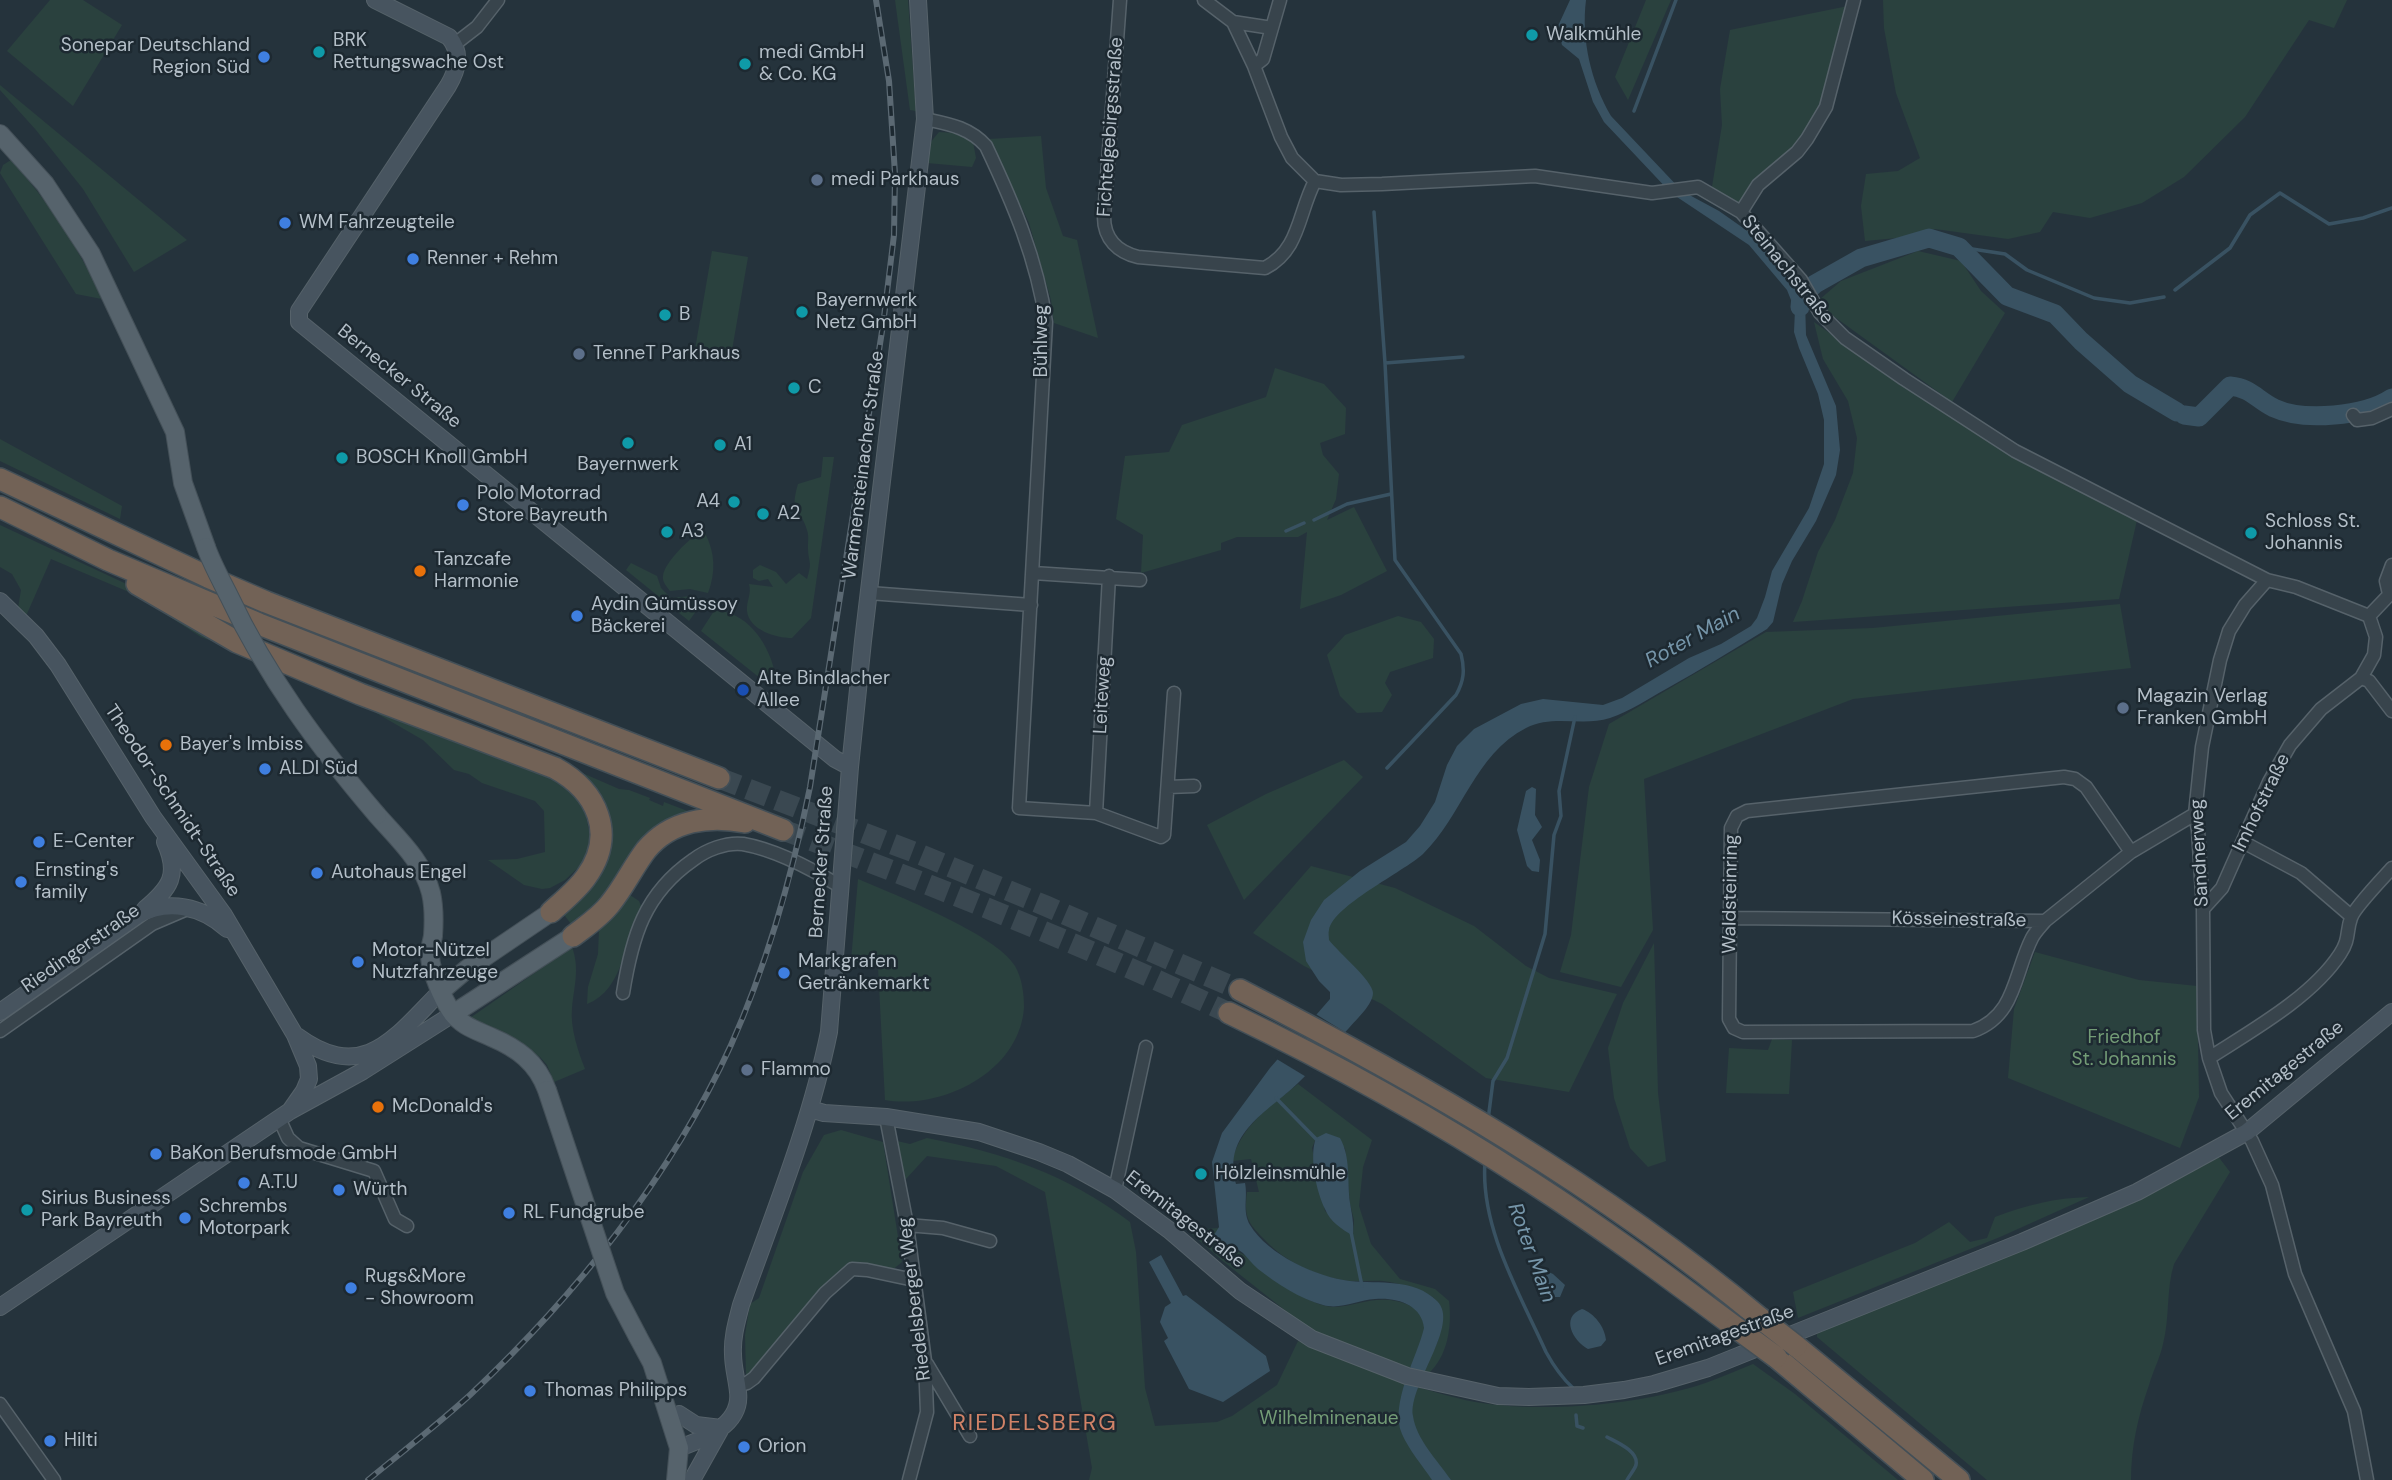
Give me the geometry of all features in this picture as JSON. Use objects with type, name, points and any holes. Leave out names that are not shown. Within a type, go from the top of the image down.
[{"type":"highway","points":[[0,479],[195,572],[265,602],[719,778]]},
{"type":"highway","points":[[0,508],[108,560],[259,624],[783,830],[710,818],[681,825],[646,850],[609,906],[573,936]]},
{"type":"highway","points":[[108,560],[136,583],[237,642],[360,694],[555,768],[576,782],[593,801],[597,811],[600,834],[598,854],[584,880],[551,912]]},
{"type":"highway","points":[[1240,990],[1437,1097],[1500,1135],[1667,1247],[1796,1346],[1959,1480]]},
{"type":"highway","points":[[1229,1013],[1279,1037],[1434,1122],[1591,1222],[1776,1357],[1923,1480]]},
{"type":"main road","points":[[0,134],[45,184],[91,254],[175,432],[183,484],[206,547],[240,620],[281,690],[318,743],[415,858],[427,880],[433,913],[429,957],[441,991],[453,1014],[472,1030],[509,1045],[527,1057],[542,1076],[615,1293],[652,1363],[679,1448],[676,1480]]},
{"type":"main road","points":[[441,991],[467,969],[551,912]]},
{"type":"main road","points":[[453,1014],[573,936]]},
{"type":"street","points":[[375,0],[440,31],[455,44],[477,27],[498,0]]},
{"type":"street","name":"Warmensteinacher Straße","points":[[850,767],[925,120],[918,0]]},
{"type":"street","name":"Fichtelgebirgsstraße","points":[[1120,0],[1104,217],[1104,227],[1110,241],[1123,252],[1138,257],[1265,268],[1288,251],[1306,198],[1315,181]]},
{"type":"street","points":[[1204,0],[1233,22],[1254,66],[1281,137],[1292,158],[1315,181]]},
{"type":"street","points":[[1254,66],[1263,59],[1280,0]]},
{"type":"street","points":[[1741,212],[1758,185],[1797,152],[1826,107],[1854,0]]},
{"type":"street","points":[[1233,22],[1272,28]]},
{"type":"street","name":"Bernecker Straße","points":[[455,44],[457,65],[448,86],[299,311],[298,318],[302,325],[835,759],[850,767],[829,1032],[810,1109],[738,1318],[733,1344],[739,1395],[736,1411],[721,1428],[692,1480]]},
{"type":"street","name":"Bühlweg","points":[[925,120],[964,128],[986,146],[1021,224],[1042,295],[1046,330],[1019,808],[1096,813]]},
{"type":"street","name":"Steinachstraße","points":[[1315,181],[1341,185],[1535,176],[1652,193],[1698,187],[1741,212],[1801,280],[1820,313],[1845,338],[2015,451],[2267,580],[2295,587],[2369,616]]},
{"type":"street","points":[[2353,415],[2357,420],[2372,418],[2392,409]]},
{"type":"street","points":[[2392,565],[2386,581],[2390,593],[2369,616],[2376,637],[2374,655],[2361,678],[2370,681],[2392,711]]},
{"type":"street","points":[[1033,573],[1140,580]]},
{"type":"street","name":"Leiteweg","points":[[1096,813],[1109,576]]},
{"type":"street","name":"Sandnerweg","points":[[2267,580],[2245,605],[2229,631],[2221,655],[2202,747],[2195,814],[2203,909],[2204,1030],[2209,1058],[2221,1093],[2247,1132],[2272,1185],[2284,1237],[2305,1302],[2354,1411],[2367,1480]]},
{"type":"street","points":[[869,593],[1031,605]]},
{"type":"street","name":"Theodor-Schmidt-Straße","points":[[0,601],[36,636],[58,665],[153,817],[224,915],[295,1035],[308,1066],[309,1079],[304,1091],[285,1115]]},
{"type":"street","name":"Imhofstraße","points":[[2203,909],[2222,888],[2269,782],[2290,745],[2321,709],[2361,678]]},
{"type":"street","points":[[1096,813],[1161,836],[1166,832],[1174,693]]},
{"type":"street","name":"Waldsteinring","points":[[2045,921],[2032,938],[2006,1007],[1985,1027],[1973,1031],[1743,1032],[1734,1028],[1729,1019],[1731,828],[1737,816],[1747,811],[2064,777],[2075,779],[2086,787],[2131,852]]},
{"type":"street","points":[[1168,788],[1194,786]]},
{"type":"street","name":"Kösseinestraße","points":[[1730,918],[2045,921],[2131,852],[2195,814]]},
{"type":"street","points":[[138,915],[163,894],[172,875],[170,854],[153,817]]},
{"type":"street","points":[[2243,842],[2301,873],[2351,916]]},
{"type":"street","points":[[623,993],[628,963],[652,900],[664,883],[700,854],[720,846],[740,844],[765,850],[841,887]]},
{"type":"street","points":[[2209,1058],[2278,1014],[2312,985],[2340,955],[2349,935],[2351,916],[2392,868]]},
{"type":"street","name":"Riedingerstraße","points":[[0,1012],[138,915],[154,908],[191,908],[219,922],[234,935]]},
{"type":"street","name":"Riedingerstraße","points":[[0,1031],[152,924],[191,908]]},
{"type":"street","points":[[295,1035],[328,1055],[353,1057],[369,1053],[398,1035],[441,991]]},
{"type":"street","name":"Eremitagestraße","points":[[810,1109],[824,1113],[886,1117],[957,1128],[1011,1142],[1068,1164],[1115,1190],[1169,1230],[1240,1291],[1311,1339],[1406,1376],[1498,1396],[1574,1396],[1654,1384],[1708,1368],[2022,1242],[2137,1192],[2247,1132],[2392,1012]]},
{"type":"street","points":[[0,1307],[285,1115],[363,1071],[453,1014]]},
{"type":"street","points":[[1115,1190],[1146,1048]]},
{"type":"street","points":[[285,1115],[288,1138],[299,1148],[374,1171],[395,1219],[407,1226]]},
{"type":"street","name":"Riedelsberger Weg","points":[[886,1117],[907,1226],[925,1361],[927,1412],[909,1480]]},
{"type":"street","points":[[907,1226],[943,1228],[990,1241]]},
{"type":"street","points":[[737,1386],[754,1378],[825,1293],[852,1269],[914,1280]]},
{"type":"street","points":[[0,1315],[22,1292]]},
{"type":"street","points":[[925,1361],[971,1436]]},
{"type":"street","points":[[0,1404],[54,1480]]},
{"type":"street","points":[[679,1414],[696,1425],[721,1428]]},
{"type":"street","points":[[679,1448],[721,1428]]},
{"type":"green space","points":[[50,0],[83,0],[122,25],[73,106],[7,51]]},
{"type":"green space","points":[[895,0],[908,0],[916,111],[910,110]]},
{"type":"green space","points":[[1646,0],[1671,0],[1628,100],[1615,77]]},
{"type":"green space","points":[[1883,0],[2347,0],[2334,28],[2309,20],[2245,117],[2184,177],[2142,203],[2090,218],[2053,212],[2040,232],[2008,239],[1935,229],[1897,238],[1865,241],[1861,206],[1866,174],[1898,171],[1920,158],[1896,93],[1884,28]]},
{"type":"green space","points":[[1853,5],[1826,107],[1741,212],[1711,193],[1722,125],[1720,89],[1730,30]]},
{"type":"green space","points":[[0,85],[187,240],[134,272],[83,189],[0,90]]},
{"type":"green space","points":[[939,132],[956,133],[973,142],[976,158],[972,167],[927,163],[930,143]]},
{"type":"green space","points":[[1041,136],[1046,188],[1063,236],[1077,240],[1098,338],[1054,323],[1051,300],[1029,223],[989,139]]},
{"type":"green space","points":[[11,160],[62,226],[102,299],[76,294],[0,173],[3,165]]},
{"type":"green space","points":[[712,251],[748,257],[730,362],[694,355]]},
{"type":"green space","points":[[1918,251],[1961,261],[1981,291],[2005,313],[1952,402],[1832,315],[1819,300],[1841,281]]},
{"type":"green space","points":[[1814,322],[1875,366],[2137,520],[2119,599],[1793,622],[1818,552],[1835,520],[1853,473],[1857,438],[1848,401],[1823,359]]},
{"type":"green space","points":[[1275,368],[1324,384],[1346,408],[1345,434],[1320,443],[1323,455],[1339,474],[1336,499],[1327,520],[1354,507],[1387,571],[1341,595],[1300,609],[1307,532],[1298,537],[1237,537],[1221,543],[1221,550],[1141,573],[1143,535],[1116,519],[1125,456],[1169,452],[1182,425],[1266,397]]},
{"type":"green space","points":[[0,439],[122,506],[120,519],[0,461]]},
{"type":"green space","points":[[823,457],[834,457],[811,618],[792,638],[764,632],[749,618],[749,584],[773,587],[768,579],[759,581],[753,578],[753,570],[760,565],[776,572],[786,584],[799,573],[807,579],[810,565],[808,534],[796,510],[795,501],[798,484],[821,477]]},
{"type":"green space","points":[[0,525],[135,588],[230,648],[201,637],[136,595],[51,559],[26,616],[18,608],[21,590],[12,574],[0,567]]},
{"type":"green space","points":[[700,532],[705,533],[712,555],[713,570],[708,593],[690,589],[670,591],[663,580],[664,571],[678,552]]},
{"type":"green space","points":[[631,563],[657,576],[661,588],[671,598],[691,596],[704,600],[689,621],[626,570]]},
{"type":"green space","points":[[2120,604],[2131,668],[1853,699],[1644,779],[1653,930],[1621,987],[1560,972],[1571,935],[1589,787],[1609,724],[1766,632],[1873,628]]},
{"type":"green space","points":[[714,611],[735,616],[753,629],[760,638],[774,669],[765,682],[701,631]]},
{"type":"green space","points":[[1398,616],[1421,622],[1434,639],[1433,658],[1390,672],[1385,683],[1392,695],[1382,712],[1357,713],[1340,696],[1327,655],[1345,635]]},
{"type":"green space","points":[[350,694],[545,771],[578,796],[586,816],[590,836],[581,865],[565,880],[542,889],[524,885],[488,860],[517,859],[545,852],[544,811],[535,801],[482,783],[469,774],[454,770],[423,740],[371,710],[360,707]]},
{"type":"green space","points":[[532,751],[619,789],[650,798],[649,800],[663,806],[664,802],[698,815],[574,928],[562,912],[605,816]]},
{"type":"green space","points":[[1344,760],[1363,777],[1244,900],[1207,825],[1266,794]]},
{"type":"green space","points":[[1311,866],[1395,888],[1474,926],[1526,966],[1549,978],[1617,994],[1569,1092],[1486,1078],[1382,1004],[1304,966],[1253,933]]},
{"type":"green space","points":[[858,879],[967,929],[988,941],[1015,966],[1024,997],[1019,1030],[1009,1050],[993,1068],[974,1082],[930,1099],[907,1102],[885,1100],[878,967],[851,961]]},
{"type":"green space","points":[[627,893],[639,901],[641,906],[622,961],[609,987],[587,1004],[588,987],[598,954],[599,930],[602,922]]},
{"type":"green space","points":[[1654,943],[1658,1093],[1666,1161],[1648,1167],[1630,1148],[1614,1098],[1608,1048],[1623,1003]]},
{"type":"green space","points":[[572,947],[576,970],[572,1023],[585,1069],[554,1082],[547,1065],[540,1057],[470,1018]]},
{"type":"green space","name":"Friedhof St. Johannis","points":[[2035,952],[2139,980],[2197,986],[2199,1097],[2180,1148],[2008,1078],[2014,1009]]},
{"type":"green space","points":[[1772,1039],[1792,1040],[1789,1094],[1726,1093],[1729,1048],[1768,1050]]},
{"type":"green space","points":[[1298,1084],[1372,1140],[1363,1167],[1359,1206],[1371,1244],[1400,1279],[1435,1289],[1449,1301],[1447,1340],[1440,1359],[1428,1374],[1423,1373],[1438,1341],[1434,1298],[1396,1283],[1350,1281],[1315,1272],[1282,1255],[1250,1223],[1246,1207],[1247,1192],[1259,1192],[1251,1159],[1232,1161],[1236,1149],[1258,1117]],"holes":[[[1316,1138],[1345,1148],[1354,1220],[1353,1235],[1325,1211],[1312,1148]]]},
{"type":"green space","points":[[841,1130],[883,1142],[902,1262],[891,1271],[858,1264],[841,1271],[749,1376],[746,1374],[745,1335],[750,1304],[759,1298],[803,1172],[824,1135]]},
{"type":"green space","name":"Wilhelminenaue","points":[[927,1138],[982,1151],[1058,1178],[1130,1222],[1136,1252],[1145,1388],[1155,1426],[1217,1422],[1232,1416],[1277,1385],[1298,1341],[1422,1388],[1465,1400],[1515,1406],[1572,1406],[1654,1397],[1697,1386],[1753,1364],[1795,1394],[1898,1480],[1089,1480],[1092,1468],[1045,1192],[996,1166],[927,1156],[905,1180],[897,1141],[910,1144]]},
{"type":"green space","points":[[2217,1155],[2230,1172],[2174,1264],[2162,1349],[2138,1420],[2131,1480],[1987,1480],[1817,1337],[1817,1334],[1837,1324]]},
{"type":"green space","points":[[2089,1197],[2000,1237],[1798,1318],[1793,1292],[1915,1243],[1949,1222],[1970,1242],[1987,1238],[1995,1217],[2041,1203]]},
{"type":"green space","points":[[1188,1223],[1205,1229],[1219,1228],[1225,1248],[1248,1257],[1298,1294],[1312,1301],[1335,1307],[1389,1300],[1415,1309],[1423,1318],[1424,1332],[1411,1368],[1315,1334],[1186,1229]]},
{"type":"water","points":[[1570,0],[1586,0],[1585,30],[1589,60],[1598,89],[1611,116],[1682,191],[1719,211],[1756,237],[1805,301],[1806,335],[1836,406],[1840,450],[1836,475],[1816,521],[1792,561],[1782,584],[1773,622],[1767,629],[1639,705],[1610,718],[1536,724],[1509,739],[1481,769],[1437,839],[1423,854],[1355,900],[1333,921],[1329,940],[1367,981],[1373,993],[1370,1002],[1305,1076],[1250,1126],[1235,1151],[1233,1166],[1236,1184],[1245,1183],[1248,1220],[1258,1236],[1269,1246],[1294,1263],[1323,1275],[1350,1281],[1407,1285],[1418,1289],[1437,1301],[1443,1311],[1439,1339],[1418,1388],[1413,1416],[1418,1433],[1451,1480],[1432,1480],[1408,1446],[1399,1422],[1401,1395],[1424,1328],[1419,1313],[1407,1304],[1392,1299],[1368,1300],[1343,1306],[1314,1302],[1273,1280],[1239,1250],[1218,1244],[1214,1235],[1219,1227],[1212,1162],[1222,1133],[1270,1068],[1330,999],[1330,992],[1306,961],[1303,942],[1311,920],[1324,900],[1360,871],[1406,842],[1420,826],[1435,802],[1447,765],[1457,746],[1474,729],[1521,704],[1543,699],[1603,705],[1622,698],[1689,658],[1721,644],[1751,626],[1757,618],[1772,571],[1809,508],[1824,464],[1824,420],[1818,394],[1794,332],[1795,310],[1787,290],[1749,245],[1671,193],[1604,122],[1593,102],[1579,59],[1562,45],[1558,26]]},
{"type":"water","points":[[1532,787],[1536,789],[1535,815],[1542,827],[1532,840],[1540,860],[1539,872],[1532,871],[1527,866],[1517,830],[1526,791]]},
{"type":"water","points":[[1326,1133],[1340,1138],[1346,1153],[1353,1236],[1330,1218],[1314,1174],[1313,1154],[1316,1138]]},
{"type":"water","points":[[1161,1255],[1183,1296],[1186,1295],[1266,1356],[1270,1371],[1223,1402],[1189,1389],[1164,1341],[1168,1338],[1160,1322],[1165,1307],[1171,1303],[1149,1262]]},
{"type":"water","points":[[1544,1270],[1565,1285],[1560,1297],[1549,1297],[1542,1289],[1536,1278]]},
{"type":"water","points":[[1582,1309],[1595,1317],[1601,1326],[1606,1340],[1601,1346],[1588,1349],[1574,1335],[1570,1323],[1575,1313]]},
{"type":"pier","points":[[1314,1013],[1348,1034],[1308,1078],[1275,1058]]},
{"type":"waterway","points":[[1634,111],[1676,0]]},
{"type":"waterway","points":[[2175,290],[2230,248],[2250,215],[2280,193],[2329,224],[2363,218],[2392,208]]},
{"type":"waterway","points":[[1374,212],[1395,560],[1461,654],[1463,670],[1456,695],[1387,768]]},
{"type":"waterway","name":"Roter Main","points":[[1800,307],[1801,297],[1815,284],[1861,258],[1929,238],[1959,247],[2007,296],[2055,314],[2130,384],[2177,412]]},
{"type":"waterway","points":[[1959,247],[2005,254],[2027,270],[2094,298],[2130,303],[2164,297]]},
{"type":"waterway","points":[[1385,363],[1463,357]]},
{"type":"waterway","name":"Roter Main","points":[[2184,415],[2199,417],[2230,386],[2248,391],[2274,408],[2301,415],[2351,413],[2392,398]]},
{"type":"waterway","points":[[1314,520],[1347,504],[1391,494]]},
{"type":"waterway","points":[[1286,531],[1304,523]]},
{"type":"waterway","name":"Roter Main","points":[[1488,1120],[1493,1081],[1507,1058],[1545,934],[1554,835],[1561,816],[1559,791],[1575,717]]},
{"type":"waterway","name":"Roter Main","points":[[1276,1098],[1317,1140]]},
{"type":"waterway","name":"Roter Main","points":[[1485,1162],[1489,1211],[1504,1260],[1546,1352],[1573,1388]]},
{"type":"waterway","name":"Roter Main","points":[[1351,1232],[1362,1286]]},
{"type":"waterway","name":"Roter Main","points":[[1576,1415],[1577,1426],[1583,1428]]},
{"type":"waterway","name":"Roter Main","points":[[1607,1437],[1634,1455],[1636,1465],[1627,1480]]},
{"type":"tunnel","points":[[719,778],[919,854],[1240,990]]},
{"type":"tunnel","points":[[783,830],[1008,917],[1229,1013]]},
{"type":"railway","points":[[368,1480],[458,1406],[509,1357],[583,1276],[617,1232],[650,1188],[707,1094],[731,1045],[768,950],[787,886],[810,787],[883,325],[894,235],[895,174],[889,81],[876,0]]},
{"type":"place","name":"Walkmühle","points":[[1532,35]]},
{"type":"place","name":"BRK Rettungswache Ost","points":[[319,52]]},
{"type":"place","name":"Sonepar Deutschland Region Süd","points":[[264,57]]},
{"type":"place","name":"medi GmbH & Co. KG","points":[[745,64]]},
{"type":"place","name":"medi Parkhaus","points":[[817,180]]},
{"type":"place","name":"WM Fahrzeugteile","points":[[285,223]]},
{"type":"place","name":"Renner + Rehm","points":[[413,259]]},
{"type":"place","name":"Bayernwerk Netz GmbH","points":[[802,312]]},
{"type":"place","name":"B","points":[[665,315]]},
{"type":"place","name":"TenneT Parkhaus","points":[[579,354]]},
{"type":"place","name":"C","points":[[794,388]]},
{"type":"place","name":"Bayernwerk","points":[[628,443]]},
{"type":"place","name":"A1","points":[[720,445]]},
{"type":"place","name":"BOSCH Knoll GmbH","points":[[342,458]]},
{"type":"place","name":"A4","points":[[734,502]]},
{"type":"place","name":"Polo Motorrad Store Bayreuth","points":[[463,505]]},
{"type":"place","name":"A2","points":[[763,514]]},
{"type":"place","name":"A3","points":[[667,532]]},
{"type":"place","name":"Schloss St. Johannis","points":[[2251,533]]},
{"type":"place","name":"Tanzcafe Harmonie","points":[[420,571]]},
{"type":"place","name":"Aydin Gümüssoy Bäckerei","points":[[577,616]]},
{"type":"place","name":"Alte Bindlacher Allee","points":[[743,690]]},
{"type":"place","name":"Magazin Verlag Franken GmbH","points":[[2123,708]]},
{"type":"place","name":"Bayer's Imbiss","points":[[166,745]]},
{"type":"place","name":"ALDI Süd","points":[[265,769]]},
{"type":"place","name":"E-Center","points":[[39,842]]},
{"type":"place","name":"Autohaus Engel","points":[[317,873]]},
{"type":"place","name":"Ernsting's family","points":[[21,882]]},
{"type":"place","name":"Motor-Nützel Nutzfahrzeuge","points":[[358,962]]},
{"type":"place","name":"Markgrafen Getränkemarkt","points":[[784,973]]},
{"type":"place","name":"Flammo","points":[[747,1070]]},
{"type":"place","name":"McDonald's","points":[[378,1107]]},
{"type":"place","name":"BaKon Berufsmode GmbH","points":[[156,1154]]},
{"type":"place","name":"Hölzleinsmühle","points":[[1201,1174]]},
{"type":"place","name":"A.T.U","points":[[244,1183]]},
{"type":"place","name":"Würth","points":[[339,1190]]},
{"type":"place","name":"Sirius Business Park Bayreuth","points":[[27,1210]]},
{"type":"place","name":"RL Fundgrube","points":[[509,1213]]},
{"type":"place","name":"Schrembs Motorpark","points":[[185,1218]]},
{"type":"place","name":"Rugs&More - Showroom","points":[[351,1288]]},
{"type":"place","name":"Thomas Philipps","points":[[530,1391]]},
{"type":"place","name":"Hilti","points":[[50,1441]]},
{"type":"place","name":"Orion","points":[[744,1447]]},
{"type":"district","name":"RIEDELSBERG","points":[[1035,1424]]}]
